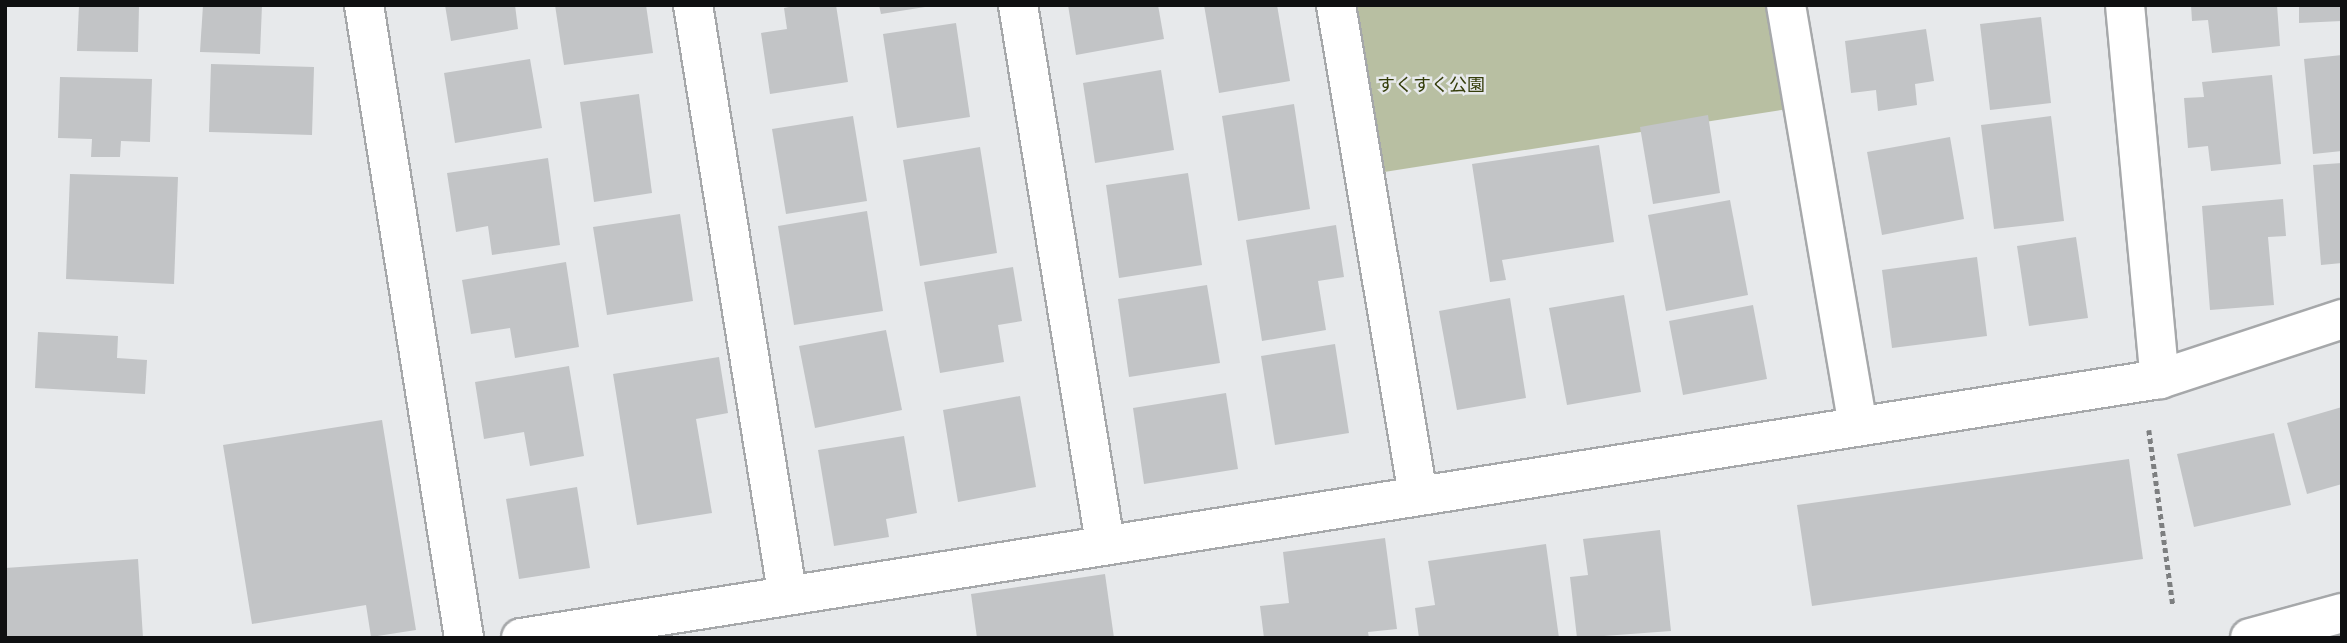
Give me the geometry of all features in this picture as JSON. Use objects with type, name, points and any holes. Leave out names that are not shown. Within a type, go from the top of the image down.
[{"type":"street","points":[[363,5],[464,638]]},
{"type":"street","points":[[693,5],[787,592]]},
{"type":"street","points":[[1018,5],[1105,544]]},
{"type":"street","points":[[1336,5],[1418,495]]},
{"type":"street","points":[[1786,5],[1858,425]]},
{"type":"street","points":[[2125,5],[2151,380]]},
{"type":"street","points":[[521,638],[787,592],[2151,380],[2342,319]]},
{"type":"street","points":[[2250,638],[2342,613]]},
{"type":"path","points":[[2151,380],[2173,606]]},
{"type":"green space","name":"すくすく公園","points":[[1336,5],[1779,5],[1794,108],[1365,175]]},
{"type":"building","points":[[79,5],[139,5],[138,52],[77,51]]},
{"type":"building","points":[[203,5],[262,5],[260,54],[200,52]]},
{"type":"building","points":[[445,5],[515,5],[518,29],[451,41]]},
{"type":"building","points":[[555,5],[646,5],[653,53],[564,65]]},
{"type":"building","points":[[799,5],[836,5],[848,82],[770,94],[761,33],[787,29],[784,8]]},
{"type":"building","points":[[879,5],[925,5],[925,7],[881,14]]},
{"type":"building","points":[[1068,5],[1158,5],[1164,39],[1076,55]]},
{"type":"building","points":[[1204,5],[1277,5],[1290,81],[1219,93]]},
{"type":"building","points":[[2191,5],[2277,5],[2280,46],[2212,53],[2208,20],[2192,21]]},
{"type":"building","points":[[2299,5],[2342,5],[2342,21],[2299,23]]},
{"type":"building","points":[[2041,17],[2051,103],[1990,110],[1980,24]]},
{"type":"building","points":[[956,23],[970,117],[897,128],[883,34]]},
{"type":"building","points":[[1926,29],[1934,81],[1915,84],[1917,105],[1878,111],[1876,90],[1851,93],[1845,41]]},
{"type":"building","points":[[2342,55],[2342,151],[2313,154],[2304,59]]},
{"type":"building","points":[[530,59],[542,128],[455,143],[444,73]]},
{"type":"building","points":[[211,64],[314,67],[312,135],[209,132]]},
{"type":"building","points":[[1161,70],[1174,150],[1095,163],[1083,83]]},
{"type":"building","points":[[2272,75],[2281,164],[2211,171],[2208,146],[2188,148],[2184,98],[2204,97],[2202,82]]},
{"type":"building","points":[[60,77],[152,79],[150,142],[121,141],[120,157],[91,157],[92,139],[58,138]]},
{"type":"building","points":[[639,94],[652,193],[594,202],[580,102]]},
{"type":"building","points":[[1294,104],[1310,209],[1238,221],[1222,116]]},
{"type":"building","points":[[1708,115],[1720,193],[1653,204],[1640,127]]},
{"type":"building","points":[[853,116],[867,201],[786,214],[772,129]]},
{"type":"building","points":[[2051,116],[2064,221],[1994,229],[1981,125]]},
{"type":"building","points":[[1950,137],[1964,219],[1882,235],[1867,152]]},
{"type":"building","points":[[1599,145],[1614,242],[1502,260],[1506,280],[1490,282],[1472,164]]},
{"type":"building","points":[[980,147],[997,253],[920,266],[903,160]]},
{"type":"building","points":[[548,158],[560,245],[492,255],[488,226],[456,232],[447,173]]},
{"type":"building","points":[[2342,163],[2342,263],[2321,265],[2313,165]]},
{"type":"building","points":[[1188,173],[1202,265],[1119,278],[1106,185]]},
{"type":"building","points":[[70,174],[178,177],[174,284],[66,279]]},
{"type":"building","points":[[2283,199],[2286,236],[2268,237],[2274,305],[2210,310],[2202,206]]},
{"type":"building","points":[[1730,200],[1748,295],[1666,311],[1648,215]]},
{"type":"building","points":[[867,211],[883,311],[794,325],[778,226]]},
{"type":"building","points":[[680,214],[693,301],[607,315],[593,227]]},
{"type":"building","points":[[1336,225],[1344,277],[1318,281],[1326,330],[1262,341],[1246,240]]},
{"type":"building","points":[[2076,237],[2088,318],[2029,326],[2017,246]]},
{"type":"building","points":[[1977,257],[1987,336],[1892,348],[1882,270]]},
{"type":"building","points":[[566,262],[579,347],[515,358],[510,328],[471,334],[462,280]]},
{"type":"building","points":[[1013,267],[1022,321],[998,325],[1004,362],[940,373],[924,282]]},
{"type":"building","points":[[1207,285],[1220,363],[1129,377],[1118,299]]},
{"type":"building","points":[[1624,295],[1641,392],[1567,405],[1549,308]]},
{"type":"building","points":[[1510,298],[1526,398],[1457,410],[1439,311]]},
{"type":"building","points":[[1753,305],[1767,379],[1683,395],[1669,321]]},
{"type":"building","points":[[886,330],[902,410],[815,428],[799,346]]},
{"type":"building","points":[[38,332],[118,336],[117,358],[147,360],[145,394],[35,388]]},
{"type":"building","points":[[1335,344],[1349,433],[1275,445],[1261,356]]},
{"type":"building","points":[[719,357],[728,413],[696,419],[712,513],[637,525],[613,374]]},
{"type":"building","points":[[569,366],[584,456],[530,466],[524,432],[484,439],[475,382]]},
{"type":"building","points":[[1226,393],[1238,469],[1144,484],[1133,408]]},
{"type":"building","points":[[1020,396],[1036,487],[958,502],[943,410]]},
{"type":"building","points":[[2342,407],[2342,484],[2307,494],[2287,423]]},
{"type":"building","points":[[382,420],[416,630],[371,637],[366,605],[252,624],[223,445]]},
{"type":"building","points":[[2274,433],[2291,505],[2194,527],[2177,454]]},
{"type":"building","points":[[904,436],[917,513],[886,519],[889,537],[834,546],[818,450]]},
{"type":"building","points":[[2129,459],[2143,559],[1812,606],[1797,505]]},
{"type":"building","points":[[577,487],[590,568],[519,579],[506,499]]},
{"type":"building","points":[[1660,530],[1671,631],[1577,638],[1570,577],[1588,575],[1583,539]]},
{"type":"building","points":[[1385,538],[1397,629],[1368,632],[1369,638],[1264,638],[1260,606],[1289,603],[1283,552]]},
{"type":"building","points":[[1546,544],[1559,638],[1419,638],[1415,608],[1435,605],[1428,561]]},
{"type":"building","points":[[138,559],[143,638],[5,638],[5,568]]},
{"type":"building","points":[[1105,574],[1114,638],[977,638],[971,594]]}]
